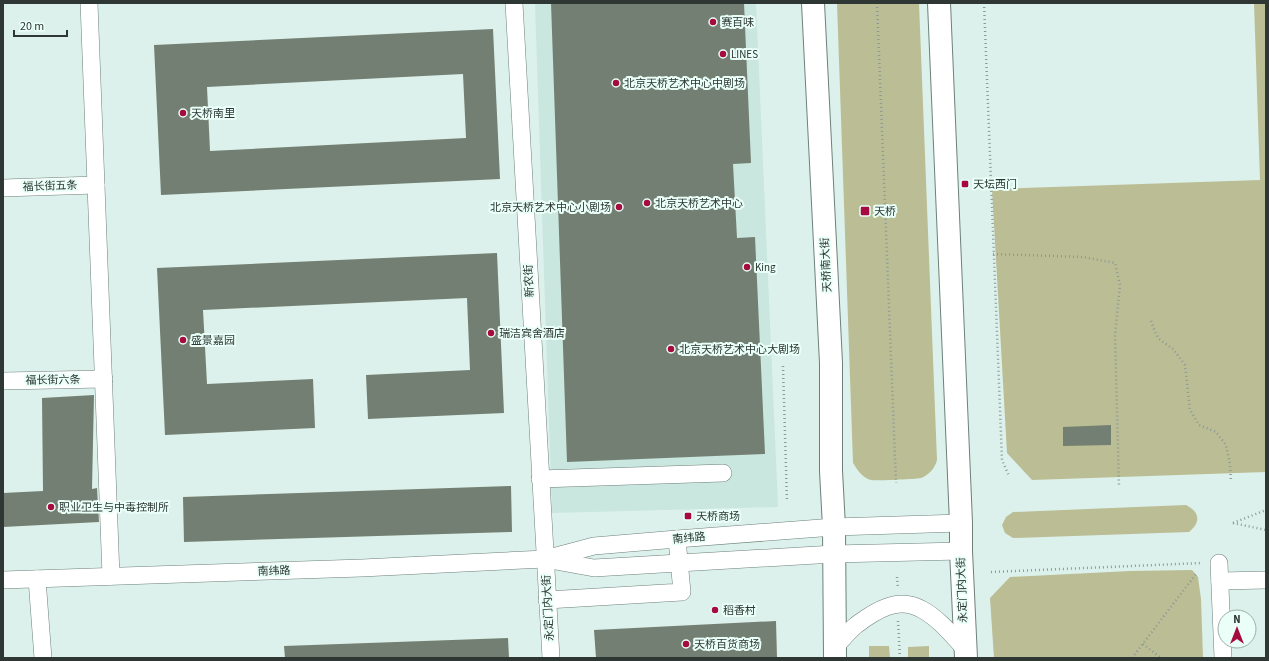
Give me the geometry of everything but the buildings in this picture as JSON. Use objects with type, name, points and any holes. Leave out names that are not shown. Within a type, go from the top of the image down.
[{"type":"main road","name":"天桥南大街","points":[[813,3],[831,363],[831,471],[834,527]]},
{"type":"main road","points":[[939,3],[961,523]]},
{"type":"main road","name":"永定门内大街","points":[[961,523],[965,654]]},
{"type":"main road","points":[[834,527],[835,653]]},
{"type":"street","points":[[89,3],[112,576]]},
{"type":"street","name":"新农街","points":[[514,3],[545,559]]},
{"type":"street","name":"福长街五条","points":[[3,188],[96,185]]},
{"type":"street","name":"福长街六条","points":[[3,381],[104,379]]},
{"type":"street","points":[[540,479],[723,473]]},
{"type":"street","name":"南纬路","points":[[3,580],[362,568],[545,559],[594,546],[834,527],[961,523]]},
{"type":"street","points":[[547,600],[682,592],[677,539]]},
{"type":"street","name":"南纬路","points":[[545,559],[594,568],[834,554],[961,551]]},
{"type":"street","name":"永定门内大街","points":[[545,559],[551,658]]},
{"type":"street","points":[[1219,563],[1223,658]]},
{"type":"street","points":[[37,579],[43,658]]},
{"type":"street","points":[[1220,582],[1266,580]]},
{"type":"street","points":[[835,653],[854,627],[860,622],[886,606],[898,603],[909,604],[922,610],[939,622],[965,654]]},
{"type":"path","points":[[877,3],[896,483]]},
{"type":"path","points":[[984,3],[1002,460],[1009,476]]},
{"type":"path","points":[[993,254],[1083,257],[1115,263],[1120,285],[1115,335],[1119,486]]},
{"type":"path","points":[[1150,321],[1159,339],[1173,349],[1185,365],[1190,410],[1199,425],[1216,432],[1226,445],[1230,464],[1231,482]]},
{"type":"path","points":[[783,366],[788,502]]},
{"type":"path","points":[[1266,510],[1233,523],[1266,530]]},
{"type":"path","points":[[991,572],[1219,563]]},
{"type":"path","points":[[1132,658],[1196,574]]},
{"type":"path","points":[[1143,644],[1161,658]]},
{"type":"shaded area","name":"北京天桥艺术中心","points":[[535,3],[756,3],[778,507],[552,513]]},
{"type":"green space","points":[[837,3],[919,3],[937,460],[931,471],[921,478],[871,480],[862,475],[853,463]]},
{"type":"green space","points":[[1254,3],[1266,3],[1266,472],[1032,480],[1007,453],[992,189],[1260,180]]},
{"type":"green space","points":[[1186,505],[1194,511],[1197,517],[1196,525],[1189,532],[1013,538],[1005,533],[1002,525],[1006,517],[1013,512]]},
{"type":"green space","points":[[1192,570],[1198,577],[1201,599],[1203,658],[994,658],[990,598],[1010,577],[1130,571]]},
{"type":"green space","points":[[869,646],[889,646],[890,658],[869,658]]},
{"type":"green space","points":[[929,646],[929,658],[908,658],[908,647]]},
{"type":"place","name":"赛百味","points":[[713,22]]},
{"type":"place","name":"LINES","points":[[723,54]]},
{"type":"place","name":"北京天桥艺术中心中剧场","points":[[616,83]]},
{"type":"place","name":"天桥南里","points":[[183,113]]},
{"type":"place","name":"天坛西门","points":[[965,184]]},
{"type":"place","name":"北京天桥艺术中心","points":[[647,203]]},
{"type":"place","name":"北京天桥艺术中心小剧场","points":[[619,207]]},
{"type":"place","name":"天桥","points":[[865,211]]},
{"type":"place","name":"King","points":[[747,267]]},
{"type":"place","name":"瑞洁宾舍酒店","points":[[491,333]]},
{"type":"place","name":"盛景嘉园","points":[[183,340]]},
{"type":"place","name":"北京天桥艺术中心大剧场","points":[[671,349]]},
{"type":"place","name":"职业卫生与中毒控制所","points":[[51,507]]},
{"type":"place","name":"天桥商场","points":[[688,516]]},
{"type":"place","name":"稻香村","points":[[715,610]]},
{"type":"place","name":"天桥百货商场","points":[[686,644]]}]
